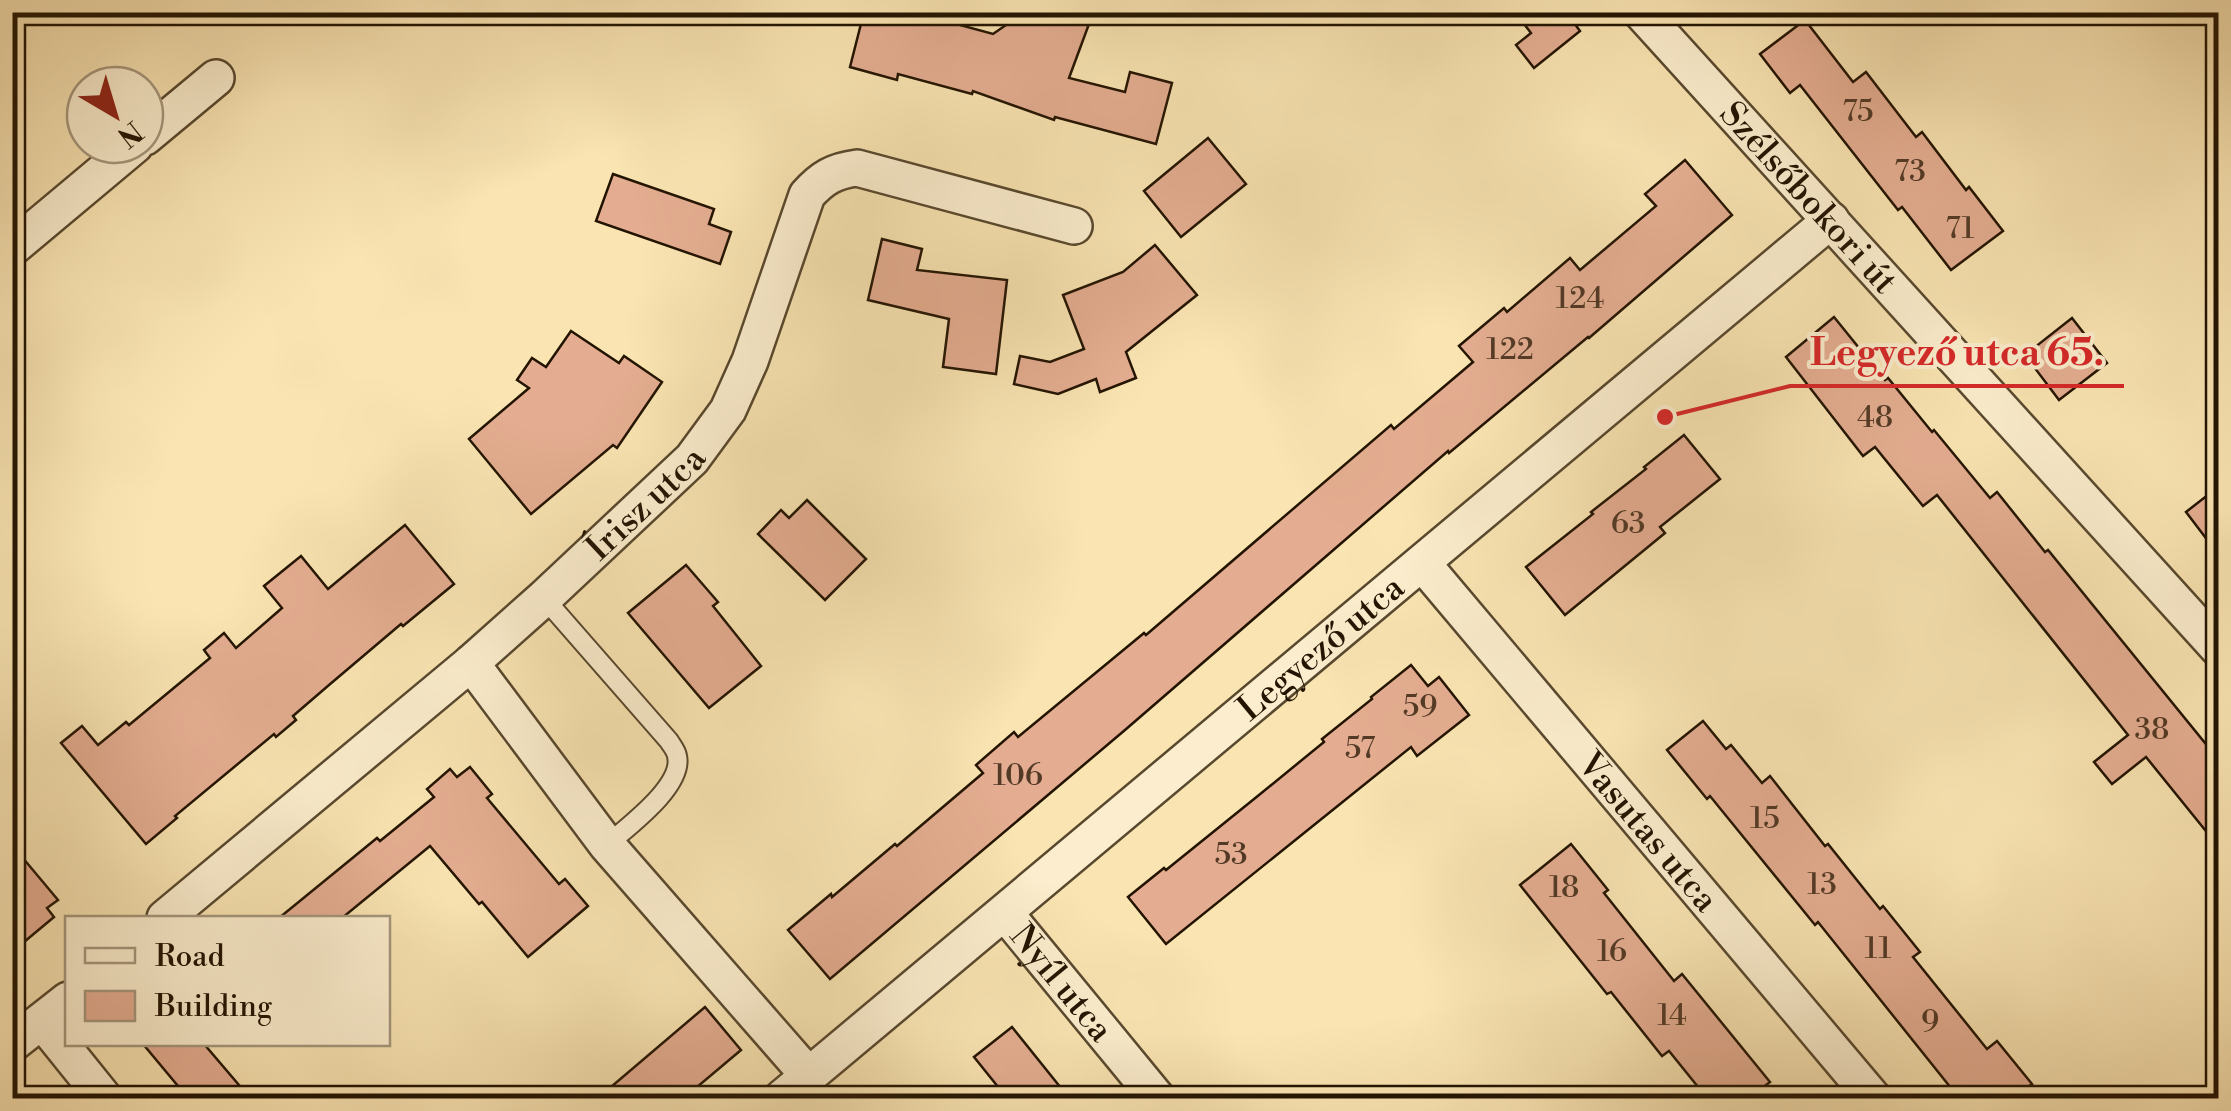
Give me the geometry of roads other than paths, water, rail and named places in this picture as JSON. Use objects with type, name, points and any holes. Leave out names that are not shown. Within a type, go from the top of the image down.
[{"type":"street","name":"Szélsőbokori út","points":[[1641,12],[2218,648]]},
{"type":"street","points":[[165,120],[216,78]]},
{"type":"street","points":[[12,248],[112,165]]},
{"type":"street","name":"Írisz utca","points":[[167,916],[471,663],[692,459],[728,410],[750,361],[806,195],[821,178],[858,168],[1074,226]]},
{"type":"street","name":"Legyező utca","points":[[471,663],[607,846],[796,1087],[1831,220]]},
{"type":"street","name":"Vasutas utca","points":[[1423,564],[1873,1098]]},
{"type":"street","name":"Nyíl utca","points":[[1006,913],[1157,1098]]},
{"type":"street","points":[[12,1044],[55,1010]]},
{"type":"street","points":[[75,1046],[104,1098]]},
{"type":"lane","points":[[544,598],[678,756],[675,776],[659,798],[607,846]]},
{"type":"place","name":"Legyező utca 65.","points":[[1665,417]]}]
